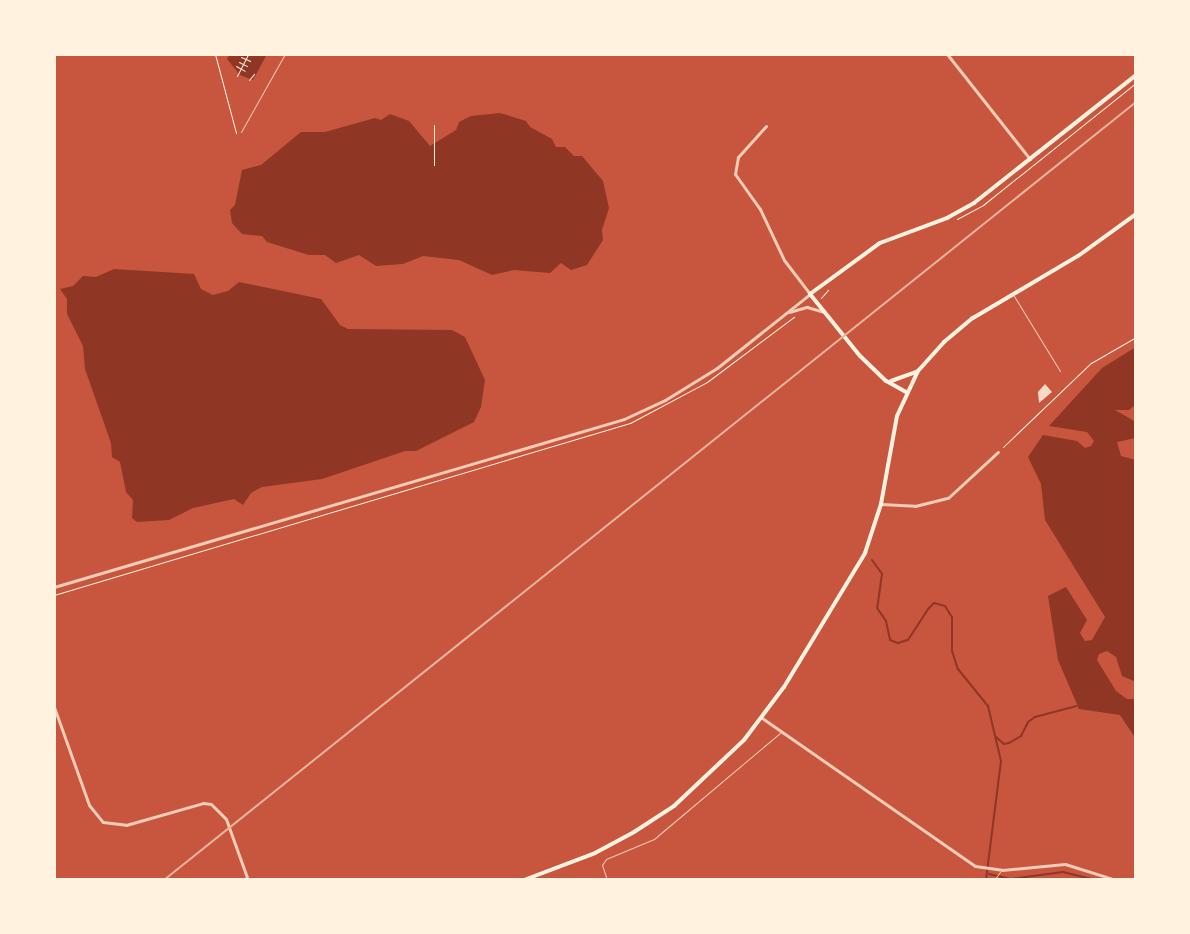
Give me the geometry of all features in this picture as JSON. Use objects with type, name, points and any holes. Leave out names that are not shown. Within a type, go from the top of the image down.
[{"type":"main road","points":[[906,392],[886,381],[810,294],[880,243],[968,208],[1136,75]]},
{"type":"main road","points":[[524,880],[595,853],[674,806],[712,774],[762,718],[784,687],[865,553],[881,504],[890,442],[906,392],[918,371],[960,328],[1078,256],[1136,214]]},
{"type":"main road","points":[[886,381],[901,380],[918,371]]},
{"type":"street","points":[[947,54],[1030,159]]},
{"type":"street","points":[[54,587],[624,419],[687,388],[810,294],[784,260],[760,209],[735,174],[738,157],[766,126]]},
{"type":"street","points":[[786,313],[807,307],[824,312]]},
{"type":"street","points":[[881,504],[915,506],[948,498],[998,452]]},
{"type":"street","points":[[54,707],[89,805],[103,822],[126,825],[211,804],[226,819],[248,880]]},
{"type":"street","points":[[762,718],[966,861],[986,869],[1002,870],[1065,864],[1116,880]]},
{"type":"lane","points":[[241,132],[285,54]]},
{"type":"lane","points":[[1013,293],[1060,371]]},
{"type":"lane","points":[[607,880],[602,865],[606,859],[654,839],[782,732]]},
{"type":"lane","points":[[994,880],[1002,870]]},
{"type":"path","points":[[215,54],[234,131]]},
{"type":"path","points":[[237,76],[248,54],[253,56]]},
{"type":"path","points":[[241,57],[250,61]]},
{"type":"path","points":[[239,62],[247,66]]},
{"type":"path","points":[[236,66],[245,71]]},
{"type":"path","points":[[249,80],[254,74]]},
{"type":"path","points":[[955,220],[983,205],[1136,83]]},
{"type":"path","points":[[434,125],[434,165]]},
{"type":"path","points":[[816,301],[830,287]]},
{"type":"path","points":[[739,359],[798,315]]},
{"type":"path","points":[[998,452],[1091,363],[1136,337]]},
{"type":"shaded area","points":[[230,54],[267,54],[253,80],[240,75],[227,59]]},
{"type":"shaded area","points":[[500,113],[526,121],[530,127],[552,139],[556,147],[565,147],[574,156],[582,156],[603,181],[609,208],[602,230],[603,240],[587,265],[571,270],[561,263],[550,273],[514,270],[492,275],[459,260],[423,256],[403,264],[376,266],[359,255],[336,263],[325,255],[309,255],[267,242],[262,236],[242,234],[232,223],[230,210],[235,205],[242,170],[261,165],[301,132],[325,132],[375,118],[381,120],[390,114],[409,121],[430,146],[456,130],[459,122],[471,116]]},
{"type":"shaded area","points":[[114,269],[194,274],[201,289],[213,295],[228,291],[239,282],[321,299],[340,325],[348,329],[452,330],[465,337],[485,380],[481,407],[474,422],[416,451],[405,451],[322,479],[262,487],[251,493],[243,505],[234,499],[193,508],[169,520],[137,522],[132,518],[133,500],[126,492],[120,462],[112,457],[111,443],[85,369],[83,346],[67,314],[67,299],[60,289],[73,286],[83,276],[96,277]]},
{"type":"shaded area","points":[[1136,347],[1136,404],[1129,410],[1115,410],[1136,422],[1135,438],[1117,442],[1121,456],[1136,460],[1136,682],[1122,676],[1116,657],[1107,651],[1099,654],[1097,660],[1116,691],[1127,699],[1136,699],[1136,739],[1120,715],[1079,709],[1058,660],[1048,596],[1066,587],[1087,620],[1080,633],[1085,641],[1092,640],[1105,617],[1045,520],[1041,484],[1028,457],[1043,435],[1077,441],[1085,448],[1091,446],[1094,441],[1087,432],[1049,426],[1102,368]]},
{"type":"building","points":[[1045,384],[1052,392],[1039,403],[1038,392]]},
{"type":"waterway","points":[[872,560],[882,574],[877,608],[886,621],[890,640],[898,643],[908,640],[934,603],[945,606],[952,617],[952,651],[958,669],[988,706],[1001,761],[986,880]]},
{"type":"waterway","points":[[996,737],[1004,744],[1009,743],[1021,736],[1028,722],[1035,717],[1077,706]]},
{"type":"waterway","points":[[989,874],[1011,879],[1063,872],[1096,880]]},
{"type":"railway","points":[[164,880],[1136,102]]}]
